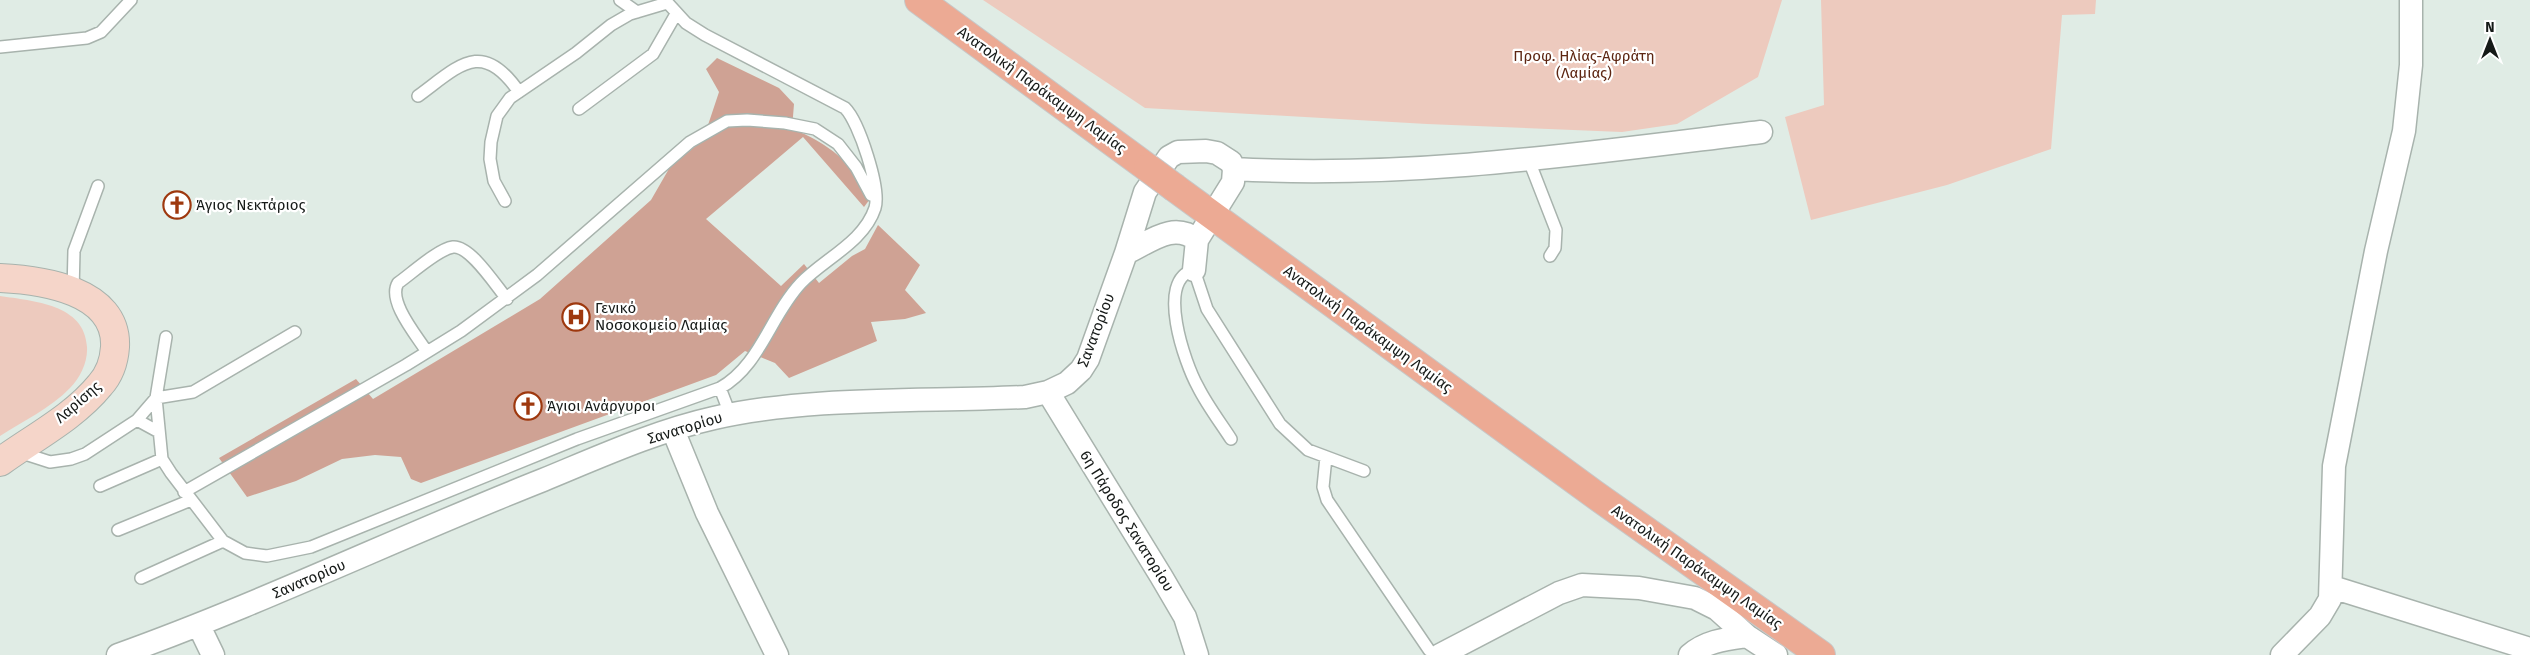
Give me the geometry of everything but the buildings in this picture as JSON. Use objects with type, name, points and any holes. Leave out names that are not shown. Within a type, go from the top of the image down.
[{"type":"main road","name":"Ανατολική Παράκαμψη Λαμίας","points":[[918,0],[1594,494],[1821,655]]},
{"type":"main road","name":"Λαρίσης","points":[[0,278],[48,284],[73,292],[97,306],[110,322],[115,345],[111,368],[94,392],[8,456]]},
{"type":"street","points":[[2282,655],[2320,616],[2330,599],[2332,587],[2331,504],[2334,466],[2376,251],[2404,131],[2411,57],[2411,0]]},
{"type":"street","points":[[1194,270],[1197,240],[1233,182],[1234,169],[1298,173],[1372,171],[1661,146],[1761,132]]},
{"type":"street","name":"Σανατορίου","points":[[118,655],[199,626],[510,493],[673,430],[730,414],[827,404],[1025,396],[1048,392],[1072,379],[1088,359],[1146,192],[1169,157],[1178,152],[1188,151],[1217,153],[1232,162],[1234,169]]},
{"type":"street","points":[[1126,253],[1176,230],[1187,232],[1197,240]]},
{"type":"street","name":"6η Πάροδος Σανατορίου","points":[[1048,392],[1059,413],[1162,576],[1184,617],[1197,655]]},
{"type":"street","points":[[673,430],[707,512],[776,655]]},
{"type":"street","points":[[1435,652],[1559,593],[1582,585],[1639,588],[1685,595],[1718,609],[1751,640],[1776,655]]},
{"type":"street","points":[[2332,587],[2530,649]]},
{"type":"street","points":[[1690,655],[1699,648],[1719,640],[1751,640],[1770,619]]},
{"type":"street","points":[[199,626],[213,655]]},
{"type":"lane","points":[[0,47],[87,38],[101,32],[131,0]]},
{"type":"lane","points":[[620,0],[637,12]]},
{"type":"lane","points":[[166,337],[156,398],[162,459],[187,496],[222,541],[245,553],[267,556],[311,547],[577,438],[720,388],[741,373],[779,312],[801,283],[859,234],[871,218],[876,206],[870,168],[855,124],[845,108],[705,35],[676,14],[666,1],[637,12],[611,25],[576,53],[510,98],[497,116],[491,142],[492,172],[499,191],[505,200]]},
{"type":"lane","points":[[579,109],[653,54],[676,14]]},
{"type":"lane","points":[[418,96],[457,68],[475,62],[494,65],[509,77],[520,92]]},
{"type":"lane","points":[[118,530],[187,496],[427,352],[507,299],[642,186],[690,142],[726,121],[747,120],[785,123],[815,129],[838,144],[850,159],[868,186],[876,206]]},
{"type":"lane","points":[[1528,158],[1556,230],[1555,248],[1550,256]]},
{"type":"lane","points":[[73,292],[74,251],[98,186]]},
{"type":"lane","points":[[427,352],[396,301],[395,291],[398,283],[444,250],[454,246],[466,250],[507,299]]},
{"type":"lane","points":[[1232,438],[1202,394],[1192,374],[1175,312],[1174,295],[1177,282],[1184,273],[1194,270],[1207,309],[1267,406],[1294,438],[1308,450],[1364,470]]},
{"type":"lane","points":[[8,456],[50,462],[71,459],[89,452],[137,420],[156,398],[193,392],[295,332]]},
{"type":"lane","points":[[720,388],[730,414]]},
{"type":"lane","points":[[137,420],[159,432]]},
{"type":"lane","points":[[1326,457],[1323,487],[1327,500],[1435,652]]},
{"type":"lane","points":[[100,486],[162,459]]},
{"type":"lane","points":[[141,578],[222,541]]},
{"type":"green space","name":"Προφ. Ηλίας-Αφράτη (Λαμίας)","points":[[983,0],[1782,0],[1758,77],[1677,124],[1622,132],[1427,124],[1145,108]]},
{"type":"green space","points":[[1821,0],[2096,0],[2095,14],[2062,15],[2051,149],[1947,185],[1811,220],[1785,117],[1824,105]]},
{"type":"green space","points":[[0,296],[42,303],[67,313],[77,322],[84,333],[87,353],[83,369],[70,388],[46,408],[0,436]]},
{"type":"shaded area","points":[[717,58],[779,88],[794,104],[792,129],[817,140],[838,156],[856,175],[870,199],[864,207],[803,137],[706,219],[781,286],[804,264],[819,283],[852,256],[865,249],[878,225],[920,265],[905,290],[926,313],[905,319],[871,322],[877,341],[789,378],[775,363],[745,351],[716,375],[421,483],[411,479],[401,457],[375,455],[342,459],[296,481],[247,497],[219,458],[356,379],[373,399],[540,299],[651,200],[670,167],[703,140],[719,92],[706,69]]},
{"type":"place","name":"Άγιος Νεκτάριος","points":[[177,205]]},
{"type":"place","name":"Γενικό Νοσοκομείο Λαμίας","points":[[576,317]]},
{"type":"place","name":"Άγιοι Ανάργυροι","points":[[528,406]]}]
